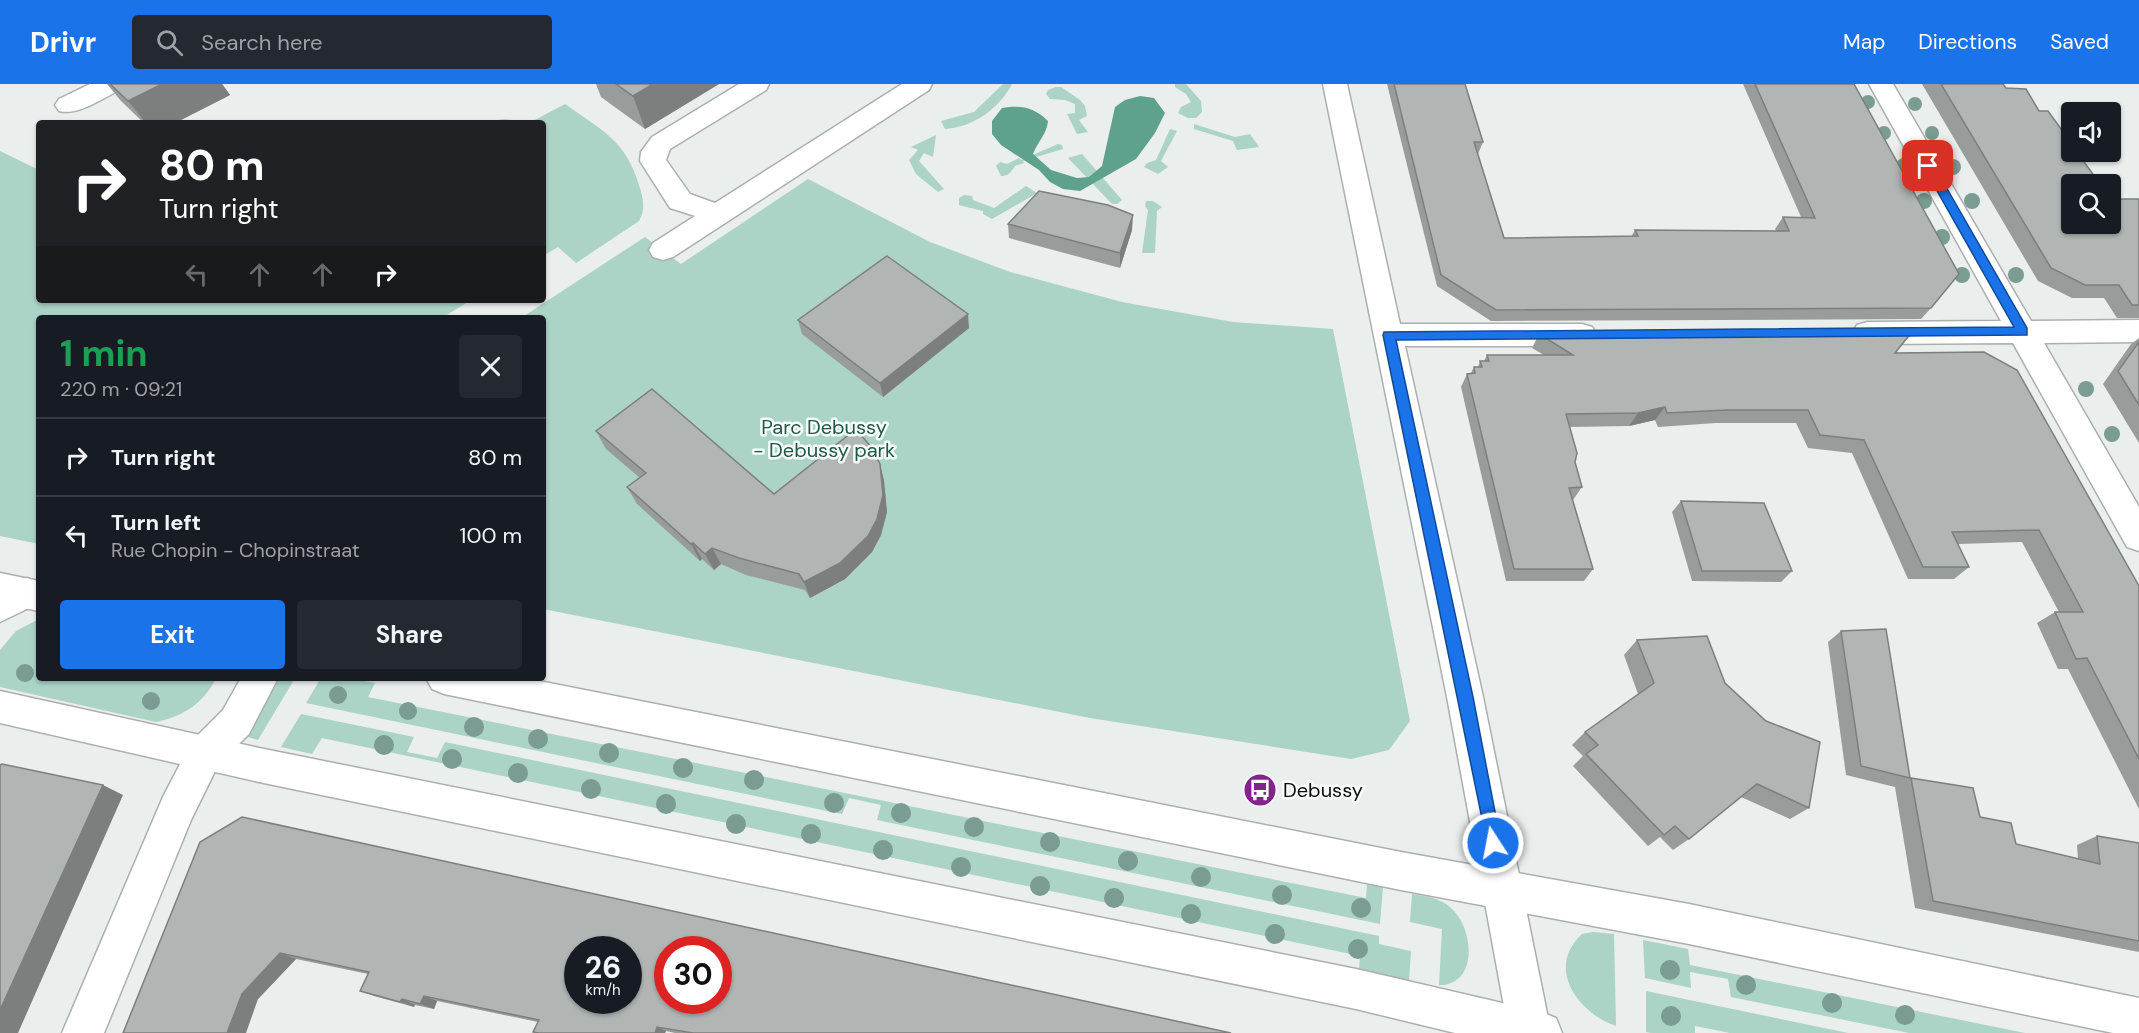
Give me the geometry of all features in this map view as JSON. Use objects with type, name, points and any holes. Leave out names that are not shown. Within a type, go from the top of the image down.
[{"type":"street","points":[[68,105],[111,84]]},
{"type":"street","points":[[716,214],[680,201],[653,161],[654,152],[662,143],[757,84]]},
{"type":"street","points":[[663,250],[920,84]]},
{"type":"street","points":[[0,707],[204,753],[1356,989],[1534,1032],[1502,890],[1465,697],[1335,84]]},
{"type":"street","points":[[1881,84],[2139,537]]},
{"type":"street","points":[[1845,333],[2139,331]]},
{"type":"street","points":[[1389,335],[1609,335]]},
{"type":"street","points":[[83,1033],[176,810],[204,753],[236,722],[258,681]]},
{"type":"street","points":[[459,681],[1502,890],[1689,924],[2139,1018]]},
{"type":"green space","points":[[1003,84],[1012,84],[992,109],[965,125],[945,129],[941,121],[974,112]]},
{"type":"green space","points":[[1175,84],[1186,84],[1201,101],[1202,112],[1196,118],[1188,118],[1178,113],[1181,107],[1191,102],[1186,94],[1175,87]]},
{"type":"green space","points":[[1061,87],[1085,106],[1087,116],[1079,120],[1088,132],[1077,134],[1067,114],[1075,113],[1075,104],[1065,100],[1050,99],[1046,94],[1048,90]]},
{"type":"green space","points":[[565,104],[601,129],[619,146],[633,169],[640,190],[643,212],[639,221],[576,263],[558,247],[546,254],[546,120],[535,120]]},
{"type":"green space","points":[[1194,124],[1235,137],[1250,134],[1259,147],[1237,150],[1233,141],[1194,129]]},
{"type":"green space","points":[[1170,129],[1177,131],[1161,161],[1168,167],[1158,174],[1144,167],[1147,163],[1156,160]]},
{"type":"green space","points":[[936,135],[933,157],[924,153],[919,161],[944,189],[938,192],[916,174],[909,160],[918,150],[911,147]]},
{"type":"green space","points":[[1058,144],[1062,145],[1063,149],[1023,161],[1024,163],[1015,166],[1006,175],[1001,176],[996,166],[1000,162],[1007,164],[1019,158],[1021,160]]},
{"type":"green space","points":[[0,151],[36,169],[36,303],[466,303],[447,315],[36,315],[36,543],[0,536]]},
{"type":"green space","points":[[1082,154],[1122,200],[1117,204],[1112,204],[1068,158]]},
{"type":"green space","name":"Parc Debussy - Debussy park","points":[[808,179],[930,242],[1010,272],[1122,302],[1233,322],[1333,329],[1410,721],[1389,750],[1351,759],[1090,718],[546,610],[546,315],[526,315],[645,237],[681,264]]},
{"type":"green space","points":[[1026,186],[1037,193],[992,219],[983,214],[983,211],[959,205],[959,198],[964,195],[972,196],[973,200],[994,208]]},
{"type":"green space","points":[[1146,201],[1153,201],[1162,207],[1157,211],[1155,253],[1142,253],[1148,210],[1145,206]]},
{"type":"green space","points":[[36,621],[36,681],[215,681],[205,695],[191,708],[156,722],[0,687],[0,650],[16,631]]},
{"type":"green space","points":[[278,681],[293,681],[258,740],[247,735]]},
{"type":"green space","points":[[319,681],[365,681],[375,683],[368,697],[1366,898],[1367,884],[1383,887],[1380,924],[877,820],[881,805],[849,798],[842,814],[306,703]]},
{"type":"green space","points":[[301,714],[414,737],[407,752],[437,758],[445,742],[1379,936],[1379,944],[1411,951],[1409,981],[1359,970],[1360,956],[322,738],[312,754],[281,747]]},
{"type":"green space","points":[[1412,894],[1443,902],[1459,917],[1464,928],[1469,954],[1461,976],[1452,983],[1439,985],[1442,929],[1410,922]]},
{"type":"green space","points":[[1593,932],[1614,934],[1616,1026],[1589,1011],[1571,988],[1566,975],[1566,961],[1571,947],[1582,934]]},
{"type":"green space","points":[[1643,940],[1688,949],[1690,965],[2025,1033],[1909,1033],[1731,997],[1728,979],[1690,972],[1691,988],[1645,978]]},
{"type":"green space","points":[[1646,991],[1848,1033],[1730,1033],[1695,1026],[1695,1033],[1646,1032]]},
{"type":"shaded area","points":[[1140,96],[1154,98],[1165,113],[1155,133],[1136,159],[1080,191],[1063,189],[1050,182],[1039,170],[1001,145],[992,134],[992,121],[1002,108],[1021,107],[1032,110],[1048,121],[1046,130],[1033,154],[1051,170],[1077,178],[1089,177],[1102,166],[1115,107],[1125,100]]},
{"type":"building","points":[[110,84],[162,84],[128,101]]},
{"type":"building","points":[[616,84],[653,84],[633,96]]},
{"type":"building","points":[[1394,84],[1465,84],[1483,142],[1474,142],[1504,238],[1638,236],[1635,230],[1789,231],[1783,217],[1815,218],[1755,84],[1854,84],[1959,274],[1931,308],[1496,310],[1441,275]]},
{"type":"building","points":[[1941,84],[2003,84],[2006,88],[2026,89],[2039,111],[2048,111],[2061,129],[2061,162],[2084,162],[2093,174],[2061,174],[2061,234],[2121,234],[2121,199],[2139,199],[2139,305],[2132,305],[2119,285],[2085,285],[2051,268]]},
{"type":"building","points":[[1039,191],[1108,205],[1133,215],[1120,253],[1008,224]]},
{"type":"building","points":[[887,256],[968,314],[880,383],[798,320]]},
{"type":"building","points":[[1912,332],[1895,353],[1984,352],[2017,370],[2139,586],[2139,759],[2087,658],[2076,659],[2055,612],[2083,612],[2039,530],[1952,532],[1969,567],[1923,567],[1864,440],[1820,435],[1808,410],[1667,413],[1665,407],[1638,413],[1566,414],[1577,453],[1575,462],[1582,487],[1569,488],[1593,569],[1514,569],[1467,374],[1475,373],[1474,367],[1482,367],[1480,361],[1489,361],[1487,355],[1573,355],[1539,334]]},
{"type":"building","points":[[2139,342],[2139,405],[2118,371]]},
{"type":"building","points":[[652,389],[774,494],[856,429],[871,447],[880,464],[883,495],[877,519],[868,536],[840,563],[804,582],[799,574],[739,558],[712,548],[705,554],[627,487],[646,473],[596,431]]},
{"type":"building","points":[[1681,501],[1764,503],[1792,571],[1702,571]]},
{"type":"building","points":[[1886,629],[1910,778],[1861,766],[1841,631]]},
{"type":"building","points":[[1707,636],[1725,683],[1766,721],[1820,742],[1809,808],[1757,784],[1689,839],[1675,826],[1664,835],[1586,754],[1598,745],[1585,732],[1654,683],[1637,640]]},
{"type":"building","points":[[0,765],[103,785],[0,1010]]},
{"type":"building","points":[[1911,778],[1973,788],[1980,817],[2011,823],[2016,844],[2100,864],[2097,836],[2139,843],[2139,941],[1933,901]]},
{"type":"building","points":[[242,817],[1231,1033],[693,1033],[657,1027],[655,1033],[539,1033],[533,1032],[539,1020],[424,996],[420,1004],[402,999],[400,1002],[360,991],[369,972],[280,953],[242,994],[227,1033],[123,1033],[200,842]]},
{"type":"place","name":"Debussy","points":[[1260,790]]},
{"type":"route","points":[[1493,843],[1465,697],[1389,335],[2022,331],[1928,166]]}]
